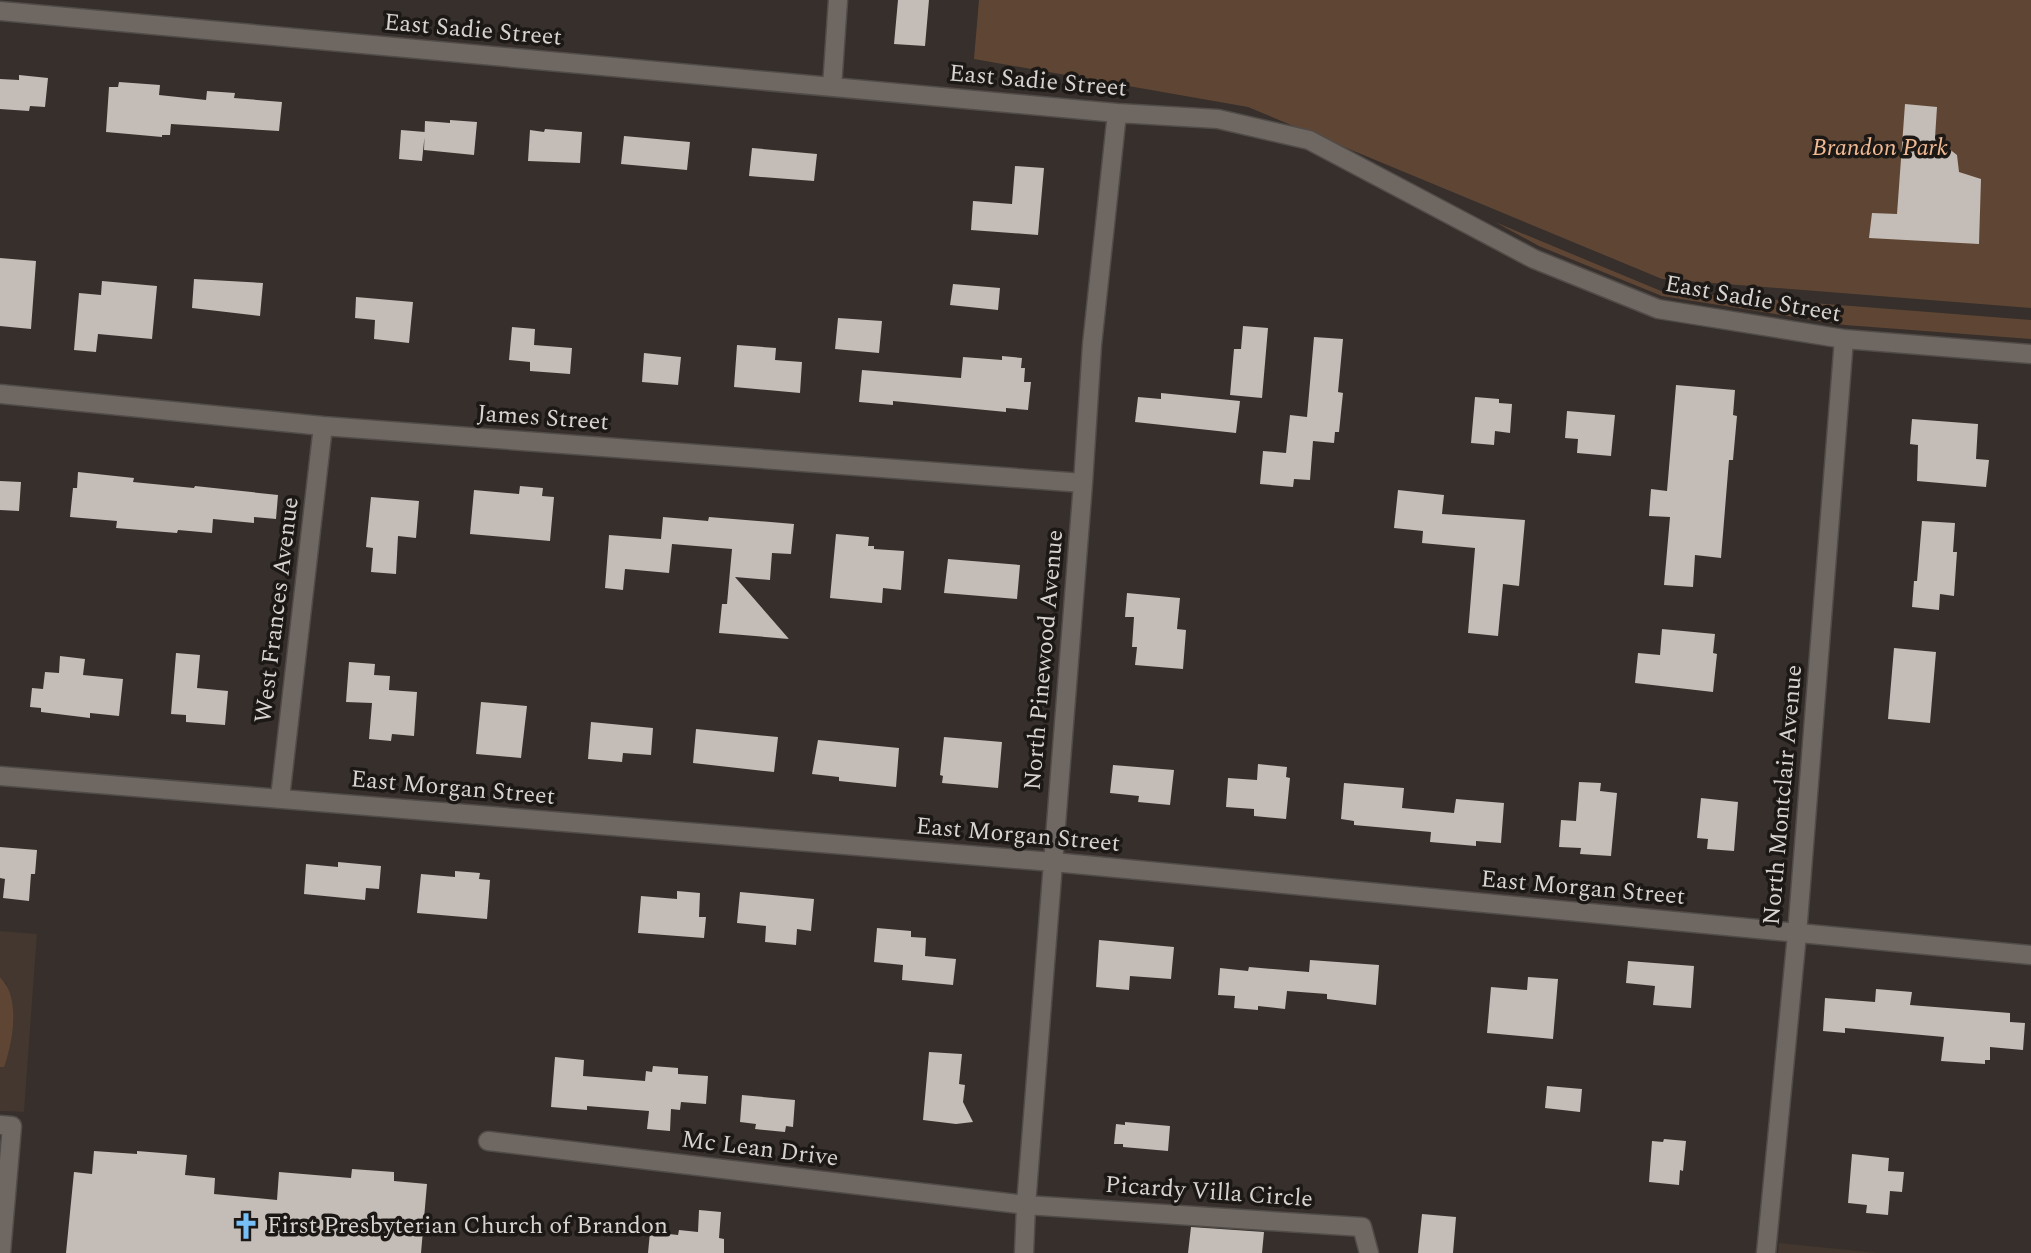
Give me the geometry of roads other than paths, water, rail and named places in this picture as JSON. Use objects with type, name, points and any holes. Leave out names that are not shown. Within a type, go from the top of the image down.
[{"type":"street","points":[[832,87],[838,0]]},
{"type":"street","name":"East Sadie Street","points":[[0,11],[1116,113],[1218,119],[1309,140],[1534,259],[1658,309],[1844,340],[2031,354]]},
{"type":"street","name":"North Pinewood Avenue","points":[[1024,1253],[1083,483],[1091,345],[1116,113]]},
{"type":"street","name":"North Montclair Avenue","points":[[1766,1253],[1797,934],[1844,340]]},
{"type":"street","name":"James Street","points":[[0,394],[323,426],[1083,483]]},
{"type":"street","name":"West Frances Avenue","points":[[280,799],[323,426]]},
{"type":"street","name":"East Morgan Street","points":[[0,776],[1053,862],[2031,955]]},
{"type":"street","points":[[1,1253],[6,1125]]},
{"type":"street","name":"Mc Lean Drive","points":[[488,1141],[1026,1205]]},
{"type":"street","name":"Picardy Villa Circle","points":[[1026,1205],[1362,1227],[1369,1253]]},
{"type":"place","name":"First Presbyterian Church of Brandon","points":[[246,1226]]},
{"type":"park label","name":"Brandon Park","points":[[1880,148]]}]
